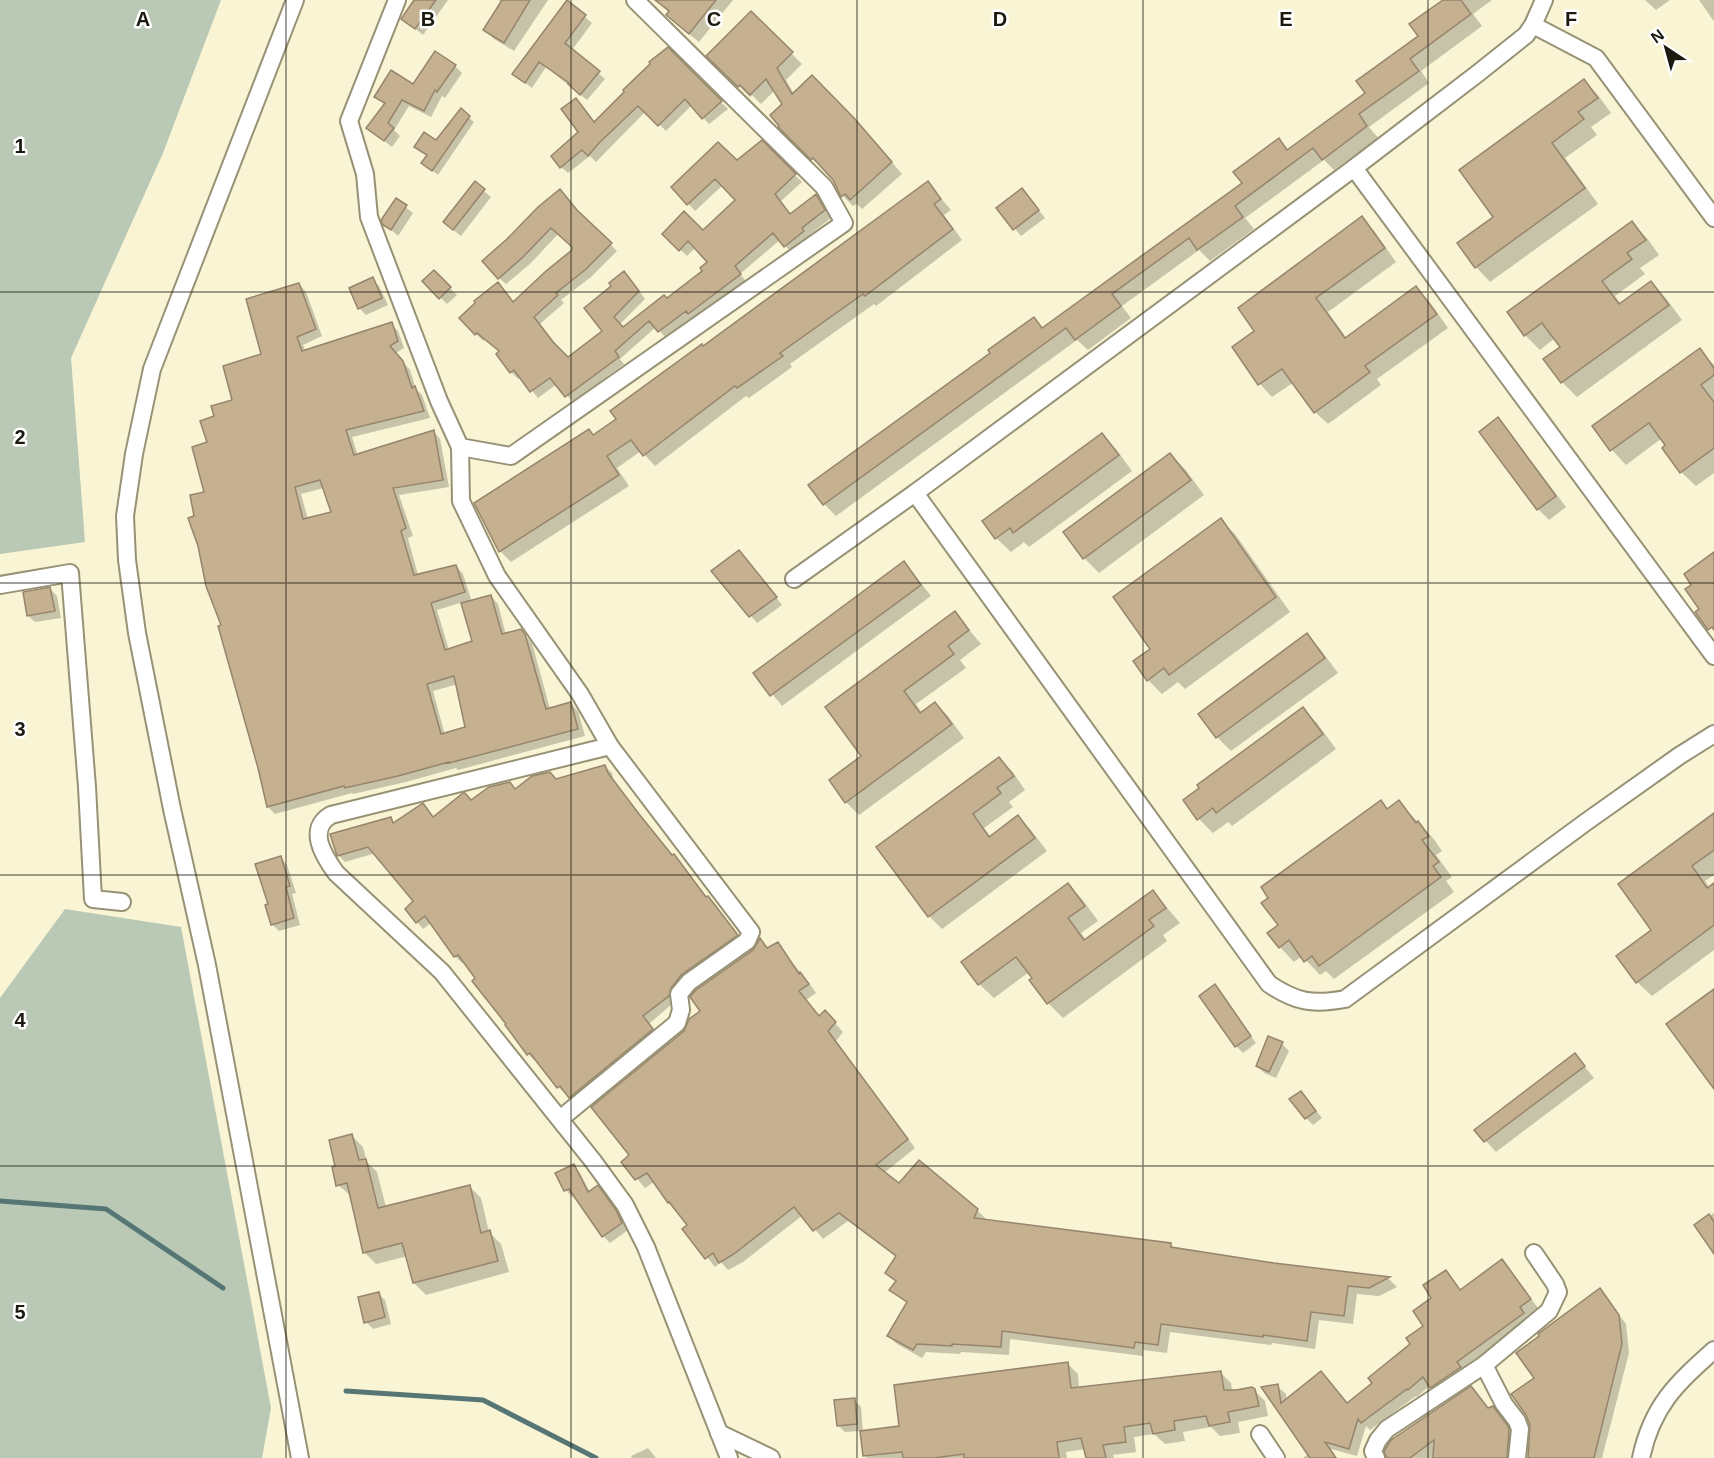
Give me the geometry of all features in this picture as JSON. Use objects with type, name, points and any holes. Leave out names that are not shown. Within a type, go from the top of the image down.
[{"type":"street","points":[[295,0],[152,369],[134,454],[125,516],[126,560],[137,633],[174,819],[207,965],[300,1458]]},
{"type":"street","points":[[397,0],[349,121],[366,174],[369,218],[460,447],[461,501],[497,576],[580,694],[610,746],[751,932],[747,941],[689,982],[679,994],[681,1010],[677,1023],[560,1119]]},
{"type":"street","points":[[460,447],[511,456],[844,223],[824,187],[635,0]]},
{"type":"street","points":[[794,579],[915,493],[1354,168],[1511,47],[1533,25],[1544,0]]},
{"type":"street","points":[[1533,25],[1596,58],[1714,218]]},
{"type":"street","points":[[1354,168],[1714,656]]},
{"type":"street","points":[[915,493],[1269,984],[1284,994],[1303,1002],[1322,1003],[1345,999],[1660,769],[1714,734]]},
{"type":"street","points":[[0,585],[70,573],[87,788],[93,899],[123,902]]},
{"type":"street","points":[[610,746],[331,815],[322,821],[318,830],[326,858],[336,873],[442,972],[560,1119],[625,1205],[646,1247],[729,1458]]},
{"type":"street","points":[[1376,1458],[1373,1451],[1387,1429],[1484,1365],[1549,1311],[1558,1292],[1556,1284],[1534,1253]]},
{"type":"street","points":[[1641,1458],[1644,1442],[1658,1408],[1678,1383],[1714,1350]]},
{"type":"street","points":[[1484,1365],[1520,1429],[1517,1458]]},
{"type":"street","points":[[719,1433],[771,1458]]},
{"type":"street","points":[[1260,1434],[1276,1458]]},
{"type":"green space","points":[[0,0],[221,0],[163,153],[71,358],[85,542],[0,554]]},
{"type":"green space","points":[[65,909],[181,927],[271,1408],[262,1458],[0,1458],[0,998]]},
{"type":"building","points":[[414,0],[436,0],[415,29],[401,19]]},
{"type":"building","points":[[502,0],[530,0],[504,43],[483,30]]},
{"type":"building","points":[[567,0],[586,15],[565,43],[600,71],[580,95],[569,83],[539,62],[525,83],[512,74]]},
{"type":"building","points":[[655,0],[716,0],[689,34],[666,15],[669,11]]},
{"type":"building","points":[[1443,0],[1461,0],[1471,14],[1410,59],[1419,71],[1359,114],[1367,126],[1322,160],[1313,148],[1235,206],[1243,217],[1197,250],[1189,238],[1112,294],[1121,306],[1075,340],[1066,328],[823,505],[808,485],[990,353],[988,350],[1034,317],[1042,328],[1242,183],[1233,172],[1279,138],[1287,150],[1365,93],[1356,81],[1418,36],[1409,24]]},
{"type":"building","points":[[751,11],[793,52],[777,68],[792,94],[812,75],[855,119],[892,162],[850,200],[845,194],[841,197],[833,180],[813,158],[811,160],[778,127],[770,115],[782,104],[766,79],[750,95],[740,85],[738,87],[706,56]]},
{"type":"building","points":[[668,47],[722,101],[702,119],[685,99],[658,126],[638,106],[588,156],[582,150],[560,168],[551,156],[578,132],[561,109],[576,98],[594,122],[650,64],[649,62]]},
{"type":"building","points":[[435,51],[456,65],[437,92],[435,90],[424,111],[402,100],[388,123],[394,128],[384,141],[366,128],[385,103],[374,97],[391,70],[413,84]]},
{"type":"building","points":[[1584,79],[1598,98],[1578,112],[1584,119],[1552,143],[1585,188],[1475,268],[1457,243],[1493,217],[1459,170]]},
{"type":"building","points":[[461,108],[470,116],[432,171],[421,163],[427,155],[414,147],[424,132],[436,140]]},
{"type":"building","points":[[762,140],[796,174],[775,194],[790,214],[816,194],[825,210],[802,228],[804,231],[784,247],[773,233],[735,266],[741,274],[688,314],[686,311],[658,332],[649,321],[615,351],[619,357],[565,397],[550,378],[530,392],[514,370],[510,373],[496,354],[499,351],[477,333],[475,335],[459,318],[475,303],[474,301],[498,282],[513,302],[572,250],[572,247],[551,228],[498,279],[482,261],[560,189],[577,210],[612,243],[585,270],[556,293],[558,295],[534,317],[568,357],[602,331],[584,308],[611,286],[609,283],[624,271],[639,291],[614,317],[623,327],[664,295],[667,298],[702,271],[700,268],[707,262],[688,241],[679,251],[662,234],[684,211],[703,230],[735,200],[715,179],[687,205],[671,187],[718,142],[737,160]]},
{"type":"building","points":[[475,181],[485,189],[453,230],[443,222]]},
{"type":"building","points":[[928,181],[941,199],[934,204],[953,229],[865,296],[863,294],[780,353],[783,356],[737,388],[735,386],[643,456],[631,440],[607,456],[619,475],[499,552],[474,503],[589,429],[593,435],[616,419],[610,411],[702,344],[703,346]]},
{"type":"building","points":[[1022,188],[1039,210],[1013,230],[996,208]]},
{"type":"building","points":[[396,198],[407,205],[391,230],[383,225],[381,220]]},
{"type":"building","points":[[1362,216],[1385,248],[1316,298],[1345,338],[1416,286],[1437,314],[1365,366],[1370,372],[1314,413],[1282,369],[1258,385],[1232,347],[1254,331],[1238,308]]},
{"type":"building","points":[[1632,221],[1646,240],[1627,253],[1632,259],[1602,281],[1619,304],[1651,281],[1669,305],[1561,383],[1543,359],[1560,347],[1542,323],[1524,336],[1507,312]]},
{"type":"building","points":[[434,270],[451,287],[439,299],[422,281]]},
{"type":"building","points":[[373,277],[382,298],[358,309],[349,288]]},
{"type":"building","points":[[299,283],[316,329],[297,337],[302,351],[392,322],[398,341],[390,346],[403,361],[412,388],[415,386],[424,411],[346,430],[354,455],[434,430],[443,480],[393,488],[406,528],[401,531],[414,575],[456,565],[465,592],[431,603],[445,650],[472,641],[461,603],[491,595],[502,634],[521,629],[525,634],[546,709],[571,702],[578,729],[267,807],[218,626],[221,625],[206,586],[198,546],[188,518],[194,516],[190,495],[204,492],[192,447],[207,442],[200,421],[214,416],[211,406],[232,400],[223,366],[261,354],[246,299]],"holes":[[[320,480],[331,512],[303,519],[295,487]],[[454,676],[465,727],[441,734],[427,684]]]},
{"type":"building","points":[[1700,348],[1714,368],[1714,375],[1701,385],[1714,402],[1714,448],[1680,473],[1662,448],[1665,445],[1649,423],[1610,451],[1592,426]]},
{"type":"building","points":[[1498,417],[1556,496],[1537,510],[1479,432]]},
{"type":"building","points":[[1102,433],[1119,455],[1013,533],[1010,528],[995,539],[982,521]]},
{"type":"building","points":[[1170,453],[1191,480],[1083,559],[1063,532]]},
{"type":"building","points":[[1221,518],[1276,597],[1169,675],[1164,668],[1147,681],[1133,661],[1150,649],[1113,597]]},
{"type":"building","points":[[739,550],[777,597],[749,617],[711,571]]},
{"type":"building","points":[[1714,552],[1714,630],[1712,627],[1708,630],[1695,612],[1699,609],[1685,589],[1691,585],[1684,574]]},
{"type":"building","points":[[904,561],[921,585],[770,696],[753,673]]},
{"type":"building","points":[[50,587],[55,611],[27,616],[23,592]]},
{"type":"building","points":[[955,611],[969,630],[948,646],[954,654],[904,691],[920,713],[935,702],[952,724],[845,803],[829,780],[861,756],[825,707]]},
{"type":"building","points":[[1307,633],[1325,658],[1216,738],[1198,714]]},
{"type":"building","points":[[1303,707],[1323,734],[1216,813],[1213,808],[1197,820],[1183,800],[1199,788],[1197,785]]},
{"type":"building","points":[[999,757],[1014,776],[997,788],[1001,793],[973,814],[989,837],[1018,815],[1035,838],[928,917],[876,847]]},
{"type":"building","points":[[605,765],[608,773],[639,814],[738,935],[681,975],[671,988],[669,996],[643,1016],[653,1029],[569,1098],[560,1086],[557,1088],[530,1053],[527,1055],[472,981],[475,978],[458,955],[454,957],[425,916],[416,923],[405,909],[413,901],[368,847],[337,856],[330,834],[391,817],[393,823],[423,803],[433,817],[463,793],[471,800],[489,787],[510,782],[515,789],[532,776],[550,772],[556,779]]},
{"type":"building","points":[[1381,800],[1387,809],[1399,800],[1416,823],[1418,821],[1429,836],[1422,840],[1439,862],[1433,866],[1441,877],[1319,966],[1312,956],[1304,962],[1289,940],[1279,948],[1267,933],[1278,925],[1261,903],[1268,898],[1261,887]]},
{"type":"building","points":[[1714,813],[1714,850],[1692,866],[1707,888],[1714,883],[1714,925],[1636,983],[1616,956],[1651,930],[1618,884]]},
{"type":"building","points":[[281,856],[290,886],[286,887],[294,918],[271,925],[265,905],[268,904],[255,864]]},
{"type":"building","points":[[1068,883],[1085,906],[1068,918],[1084,940],[1153,890],[1166,908],[1149,920],[1154,926],[1047,1004],[1029,980],[1032,978],[1016,957],[978,985],[961,962]]},
{"type":"building","points":[[760,938],[767,948],[778,942],[799,974],[800,972],[809,984],[799,991],[819,1016],[825,1010],[836,1022],[828,1031],[908,1139],[876,1165],[899,1183],[919,1160],[978,1209],[974,1218],[1171,1243],[1171,1247],[1274,1263],[1390,1277],[1369,1288],[1348,1286],[1344,1316],[1311,1312],[1307,1341],[1161,1324],[1158,1345],[1135,1342],[1134,1348],[1002,1331],[1001,1347],[917,1344],[913,1350],[887,1336],[907,1302],[889,1290],[896,1281],[885,1273],[896,1256],[839,1213],[813,1231],[794,1207],[719,1263],[713,1253],[705,1259],[682,1229],[687,1225],[647,1173],[635,1180],[621,1162],[629,1155],[591,1107],[684,1031],[689,1019],[700,1011],[690,997],[696,990],[753,950]]},
{"type":"building","points":[[1215,984],[1251,1036],[1235,1047],[1199,996]]},
{"type":"building","points":[[1714,989],[1714,1089],[1666,1024]]},
{"type":"building","points":[[1268,1036],[1283,1042],[1269,1072],[1256,1066]]},
{"type":"building","points":[[1575,1053],[1585,1066],[1484,1142],[1474,1130]]},
{"type":"building","points":[[1301,1091],[1316,1111],[1305,1119],[1289,1099]]},
{"type":"building","points":[[352,1134],[359,1160],[366,1159],[378,1208],[470,1185],[481,1233],[490,1230],[498,1261],[413,1283],[402,1243],[363,1253],[347,1183],[336,1186],[332,1167],[335,1166],[329,1140]]},
{"type":"building","points":[[574,1164],[588,1192],[598,1185],[616,1210],[622,1223],[602,1237],[569,1189],[564,1191],[555,1173]]},
{"type":"building","points":[[1709,1214],[1714,1222],[1714,1254],[1694,1225]]},
{"type":"building","points":[[1502,1259],[1531,1299],[1520,1307],[1524,1313],[1457,1362],[1461,1367],[1430,1388],[1423,1377],[1361,1423],[1358,1419],[1349,1449],[1325,1442],[1336,1458],[1310,1458],[1261,1387],[1278,1384],[1281,1403],[1321,1371],[1347,1403],[1372,1383],[1368,1378],[1410,1344],[1406,1338],[1423,1326],[1413,1311],[1431,1298],[1423,1285],[1446,1270],[1460,1290]]},
{"type":"building","points":[[1600,1288],[1619,1315],[1622,1344],[1594,1458],[1528,1458],[1530,1425],[1526,1415],[1511,1394],[1534,1378],[1516,1353]]},
{"type":"building","points":[[379,1292],[385,1317],[364,1323],[358,1297]]},
{"type":"building","points":[[1068,1362],[1071,1388],[1221,1371],[1224,1390],[1252,1387],[1255,1389],[1259,1406],[1228,1412],[1230,1422],[1209,1426],[1206,1416],[1174,1421],[1175,1430],[1153,1434],[1150,1423],[1124,1427],[1126,1442],[1103,1445],[1106,1458],[1086,1458],[1081,1438],[1057,1442],[1059,1458],[964,1458],[964,1454],[934,1458],[903,1458],[902,1452],[863,1456],[860,1431],[899,1426],[894,1385]]},
{"type":"building","points":[[1471,1386],[1488,1408],[1493,1406],[1508,1426],[1507,1458],[1433,1458],[1434,1440],[1410,1458],[1387,1458],[1384,1451],[1391,1440]]},
{"type":"building","points":[[855,1398],[857,1424],[837,1426],[834,1400]]},
{"type":"waterway","points":[[0,1201],[106,1209],[223,1288]]},
{"type":"waterway","points":[[346,1391],[483,1400],[596,1458]]}]
